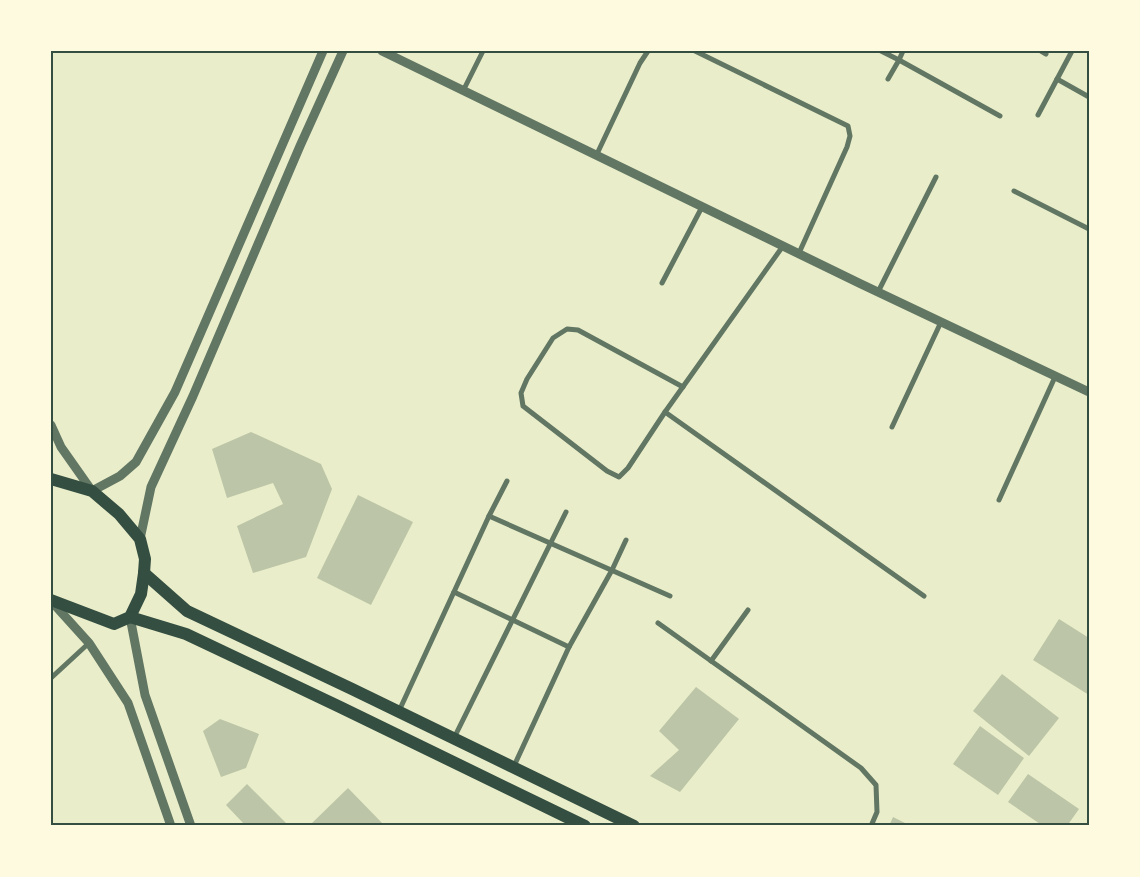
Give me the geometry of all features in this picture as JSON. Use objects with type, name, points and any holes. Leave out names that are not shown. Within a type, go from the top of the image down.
[{"type":"main road","points":[[51,479],[92,491],[119,514],[140,538],[145,559],[144,573],[141,594],[130,617]]},
{"type":"main road","points":[[144,573],[187,611],[634,826]]},
{"type":"main road","points":[[51,600],[114,624],[130,617],[186,634],[340,706],[585,826]]},
{"type":"street","points":[[51,425],[61,447],[92,491],[120,476],[136,462],[175,392],[323,51]]},
{"type":"street","points":[[140,538],[151,486],[193,396],[343,51]]},
{"type":"street","points":[[382,51],[463,92],[1089,392]]},
{"type":"street","points":[[463,92],[483,51]]},
{"type":"street","points":[[596,156],[640,63],[648,51]]},
{"type":"street","points":[[696,51],[848,126],[850,136],[847,147],[799,254]]},
{"type":"street","points":[[881,51],[1000,116]]},
{"type":"street","points":[[888,79],[903,51]]},
{"type":"street","points":[[1038,115],[1072,51]]},
{"type":"street","points":[[1057,79],[1089,98]]},
{"type":"street","points":[[878,292],[936,177]]},
{"type":"street","points":[[1014,191],[1089,229]]},
{"type":"street","points":[[662,283],[702,207]]},
{"type":"street","points":[[241,242],[256,249]]},
{"type":"street","points":[[683,386],[578,330],[567,329],[553,338],[527,379],[521,393],[523,406],[607,471],[619,477],[628,468],[683,386],[783,246]]},
{"type":"street","points":[[892,427],[941,322]]},
{"type":"street","points":[[998,500],[1055,376]]},
{"type":"street","points":[[665,412],[924,596]]},
{"type":"street","points":[[398,711],[507,481]]},
{"type":"street","points":[[454,738],[566,512]]},
{"type":"street","points":[[489,516],[670,596]]},
{"type":"street","points":[[513,767],[569,647],[612,570],[626,540]]},
{"type":"street","points":[[454,592],[569,647]]},
{"type":"street","points":[[51,600],[89,643],[128,703],[171,826]]},
{"type":"street","points":[[711,661],[748,610]]},
{"type":"street","points":[[130,617],[145,695],[190,826]]},
{"type":"street","points":[[658,623],[861,768],[876,785],[877,812],[871,826]]},
{"type":"street","points":[[51,678],[89,643]]},
{"type":"building","points":[[251,432],[321,464],[332,489],[306,557],[253,573],[237,526],[283,504],[273,483],[227,498],[212,449]]},
{"type":"building","points":[[358,495],[413,522],[371,605],[317,578]]},
{"type":"building","points":[[1059,619],[1089,638],[1089,695],[1033,660]]},
{"type":"building","points":[[1002,674],[1059,718],[1029,756],[973,711]]},
{"type":"building","points":[[696,687],[739,719],[680,792],[650,776],[679,750],[659,731]]},
{"type":"building","points":[[220,719],[259,734],[246,768],[221,777],[203,731]]},
{"type":"building","points":[[980,726],[1024,758],[998,795],[953,764]]},
{"type":"building","points":[[1028,774],[1079,809],[1067,826],[1043,826],[1008,802]]},
{"type":"building","points":[[247,784],[289,826],[242,826],[244,824],[226,805]]},
{"type":"building","points":[[348,788],[383,824],[381,826],[309,826]]},
{"type":"building","points":[[893,817],[911,826],[889,826]]}]
